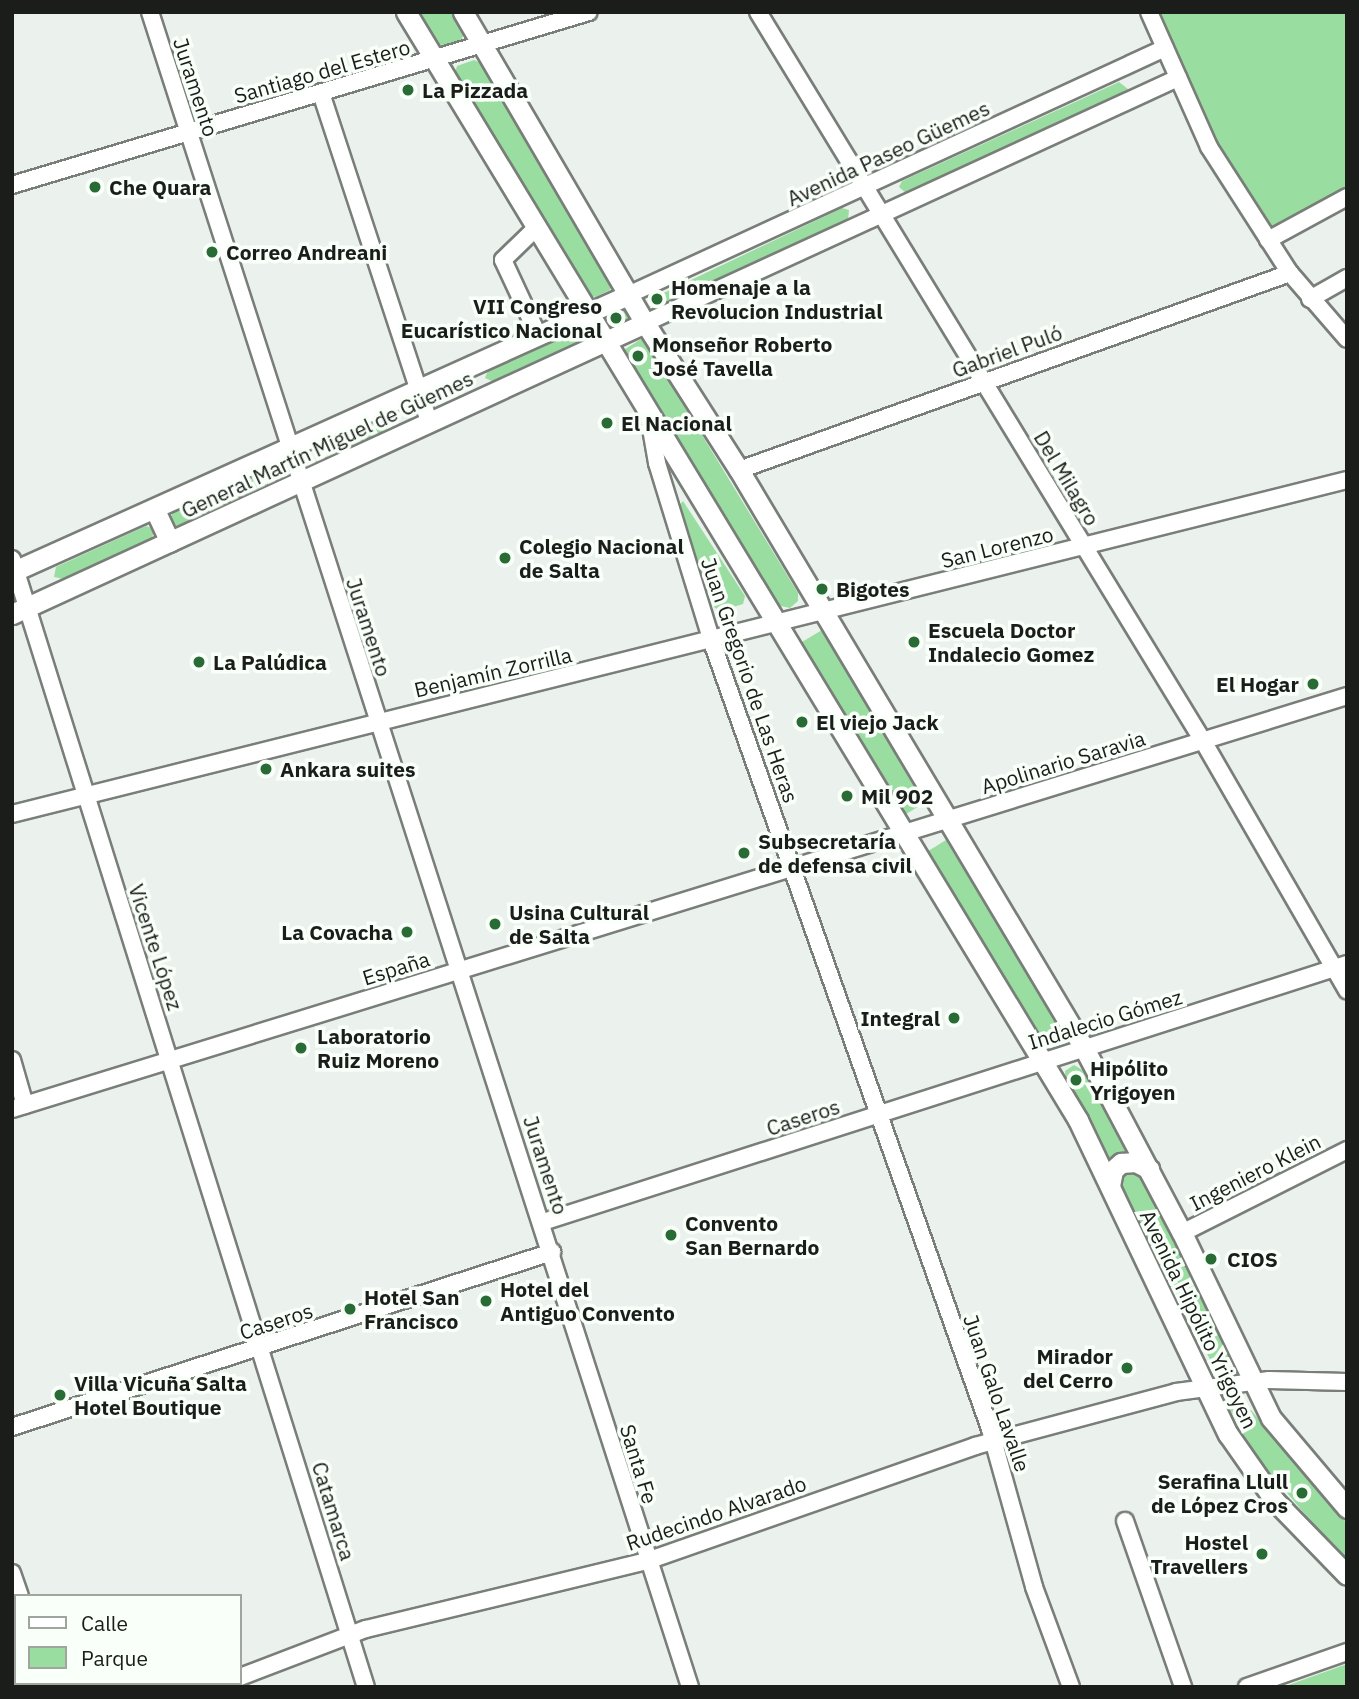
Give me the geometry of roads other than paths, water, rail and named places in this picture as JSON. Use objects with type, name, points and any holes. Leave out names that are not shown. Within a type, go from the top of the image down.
[{"type":"main road","name":"Avenida Hipólito Yrigoyen","points":[[406,12],[586,314],[778,623],[1042,1060],[1110,1186],[1228,1434],[1269,1493],[1347,1575]]},
{"type":"main road","name":"Avenida Hipólito Yrigoyen","points":[[463,12],[628,295],[739,470],[944,821],[1084,1048],[1149,1168],[1253,1383],[1281,1432],[1347,1508]]},
{"type":"main road","name":"General Martín Miguel de Güemes","points":[[14,567],[155,510],[628,295]]},
{"type":"main road","name":"General Martín Miguel de Güemes","points":[[20,610],[645,323]]},
{"type":"main road","points":[[155,510],[170,542]]},
{"type":"main road","points":[[1110,1186],[1113,1170],[1121,1163],[1136,1162],[1149,1168]]},
{"type":"street","name":"Juramento","points":[[150,12],[288,450],[552,1252]]},
{"type":"street","name":"Santiago del Estero","points":[[12,185],[589,12]]},
{"type":"street","name":"Del Milagro","points":[[758,12],[885,213],[1083,548],[1340,966],[1347,990]]},
{"type":"street","points":[[1149,12],[1209,147],[1290,273],[1347,339]]},
{"type":"street","name":"Avenida Paseo Güemes","points":[[628,295],[1165,48]]},
{"type":"street","points":[[645,323],[1178,78]]},
{"type":"street","points":[[321,93],[429,421]]},
{"type":"street","points":[[1268,240],[1347,197]]},
{"type":"street","points":[[536,228],[503,260],[538,335]]},
{"type":"street","name":"Gabriel Puló","points":[[739,470],[1290,273]]},
{"type":"street","points":[[1310,299],[1347,278]]},
{"type":"street","name":"Juan Gregorio de Las Heras","points":[[648,415],[657,463],[712,642],[876,1115]]},
{"type":"street","name":"San Lorenzo","points":[[821,612],[1347,480]]},
{"type":"street","name":"Vicente López","points":[[14,567],[20,610],[85,796],[262,1348]]},
{"type":"street","name":"Benjamín Zorrilla","points":[[12,814],[378,721],[712,642],[821,612]]},
{"type":"street","name":"Apolinario Saravia","points":[[792,869],[1347,696]]},
{"type":"street","name":"España","points":[[19,1107],[792,869]]},
{"type":"street","name":"Indalecio Gómez","points":[[876,1115],[1340,966]]},
{"type":"street","points":[[12,1060],[19,1107]]},
{"type":"street","name":"Caseros","points":[[543,1222],[876,1115]]},
{"type":"street","name":"Juan Galo Lavalle","points":[[876,1115],[994,1441],[1034,1587],[1071,1687]]},
{"type":"street","name":"Ingeniero Klein","points":[[1182,1233],[1347,1150]]},
{"type":"street","name":"Caseros","points":[[12,1427],[552,1252]]},
{"type":"street","name":"Santa Fe","points":[[552,1252],[647,1561],[690,1687]]},
{"type":"street","name":"Catamarca","points":[[262,1348],[366,1687]]},
{"type":"street","name":"Rudecindo Alvarado","points":[[242,1676],[349,1635],[647,1561],[994,1441],[1205,1388],[1253,1383],[1347,1382]]},
{"type":"street","points":[[1125,1521],[1183,1687]]},
{"type":"street","points":[[12,1573],[19,1594]]},
{"type":"street","points":[[1247,1687],[1347,1652]]},
{"type":"place","name":"La Pizzada","points":[[408,90]]},
{"type":"place","name":"Che Quara","points":[[95,187]]},
{"type":"place","name":"Correo Andreani","points":[[212,252]]},
{"type":"place","name":"Homenaje a la Revolucion Industrial","points":[[657,299]]},
{"type":"place","name":"VII Congreso Eucarístico Nacional","points":[[616,318]]},
{"type":"place","name":"Monseñor Roberto José Tavella","points":[[638,356]]},
{"type":"place","name":"El Nacional","points":[[607,423]]},
{"type":"place","name":"Colegio Nacional de Salta","points":[[505,558]]},
{"type":"place","name":"Bigotes","points":[[822,589]]},
{"type":"place","name":"Escuela Doctor Indalecio Gomez","points":[[914,642]]},
{"type":"place","name":"La Palúdica","points":[[199,662]]},
{"type":"place","name":"El Hogar","points":[[1313,684]]},
{"type":"place","name":"El viejo Jack","points":[[802,722]]},
{"type":"place","name":"Ankara suites","points":[[266,769]]},
{"type":"place","name":"Mil 902","points":[[847,796]]},
{"type":"place","name":"Subsecretaría de defensa civil","points":[[744,853]]},
{"type":"place","name":"Usina Cultural de Salta","points":[[495,924]]},
{"type":"place","name":"La Covacha","points":[[407,932]]},
{"type":"place","name":"Integral","points":[[954,1018]]},
{"type":"place","name":"Laboratorio Ruiz Moreno","points":[[301,1048]]},
{"type":"place","name":"Hipólito Yrigoyen","points":[[1076,1080]]},
{"type":"place","name":"Convento San Bernardo","points":[[671,1235]]},
{"type":"place","name":"CIOS","points":[[1211,1259]]},
{"type":"place","name":"Hotel del Antiguo Convento","points":[[486,1301]]},
{"type":"place","name":"Hotel San Francisco","points":[[350,1309]]},
{"type":"place","name":"Mirador del Cerro","points":[[1127,1368]]},
{"type":"place","name":"Villa Vicuña Salta Hotel Boutique","points":[[60,1395]]},
{"type":"place","name":"Serafina Llull de López Cros","points":[[1302,1493]]},
{"type":"place","name":"Hostel Travellers","points":[[1262,1554]]}]
